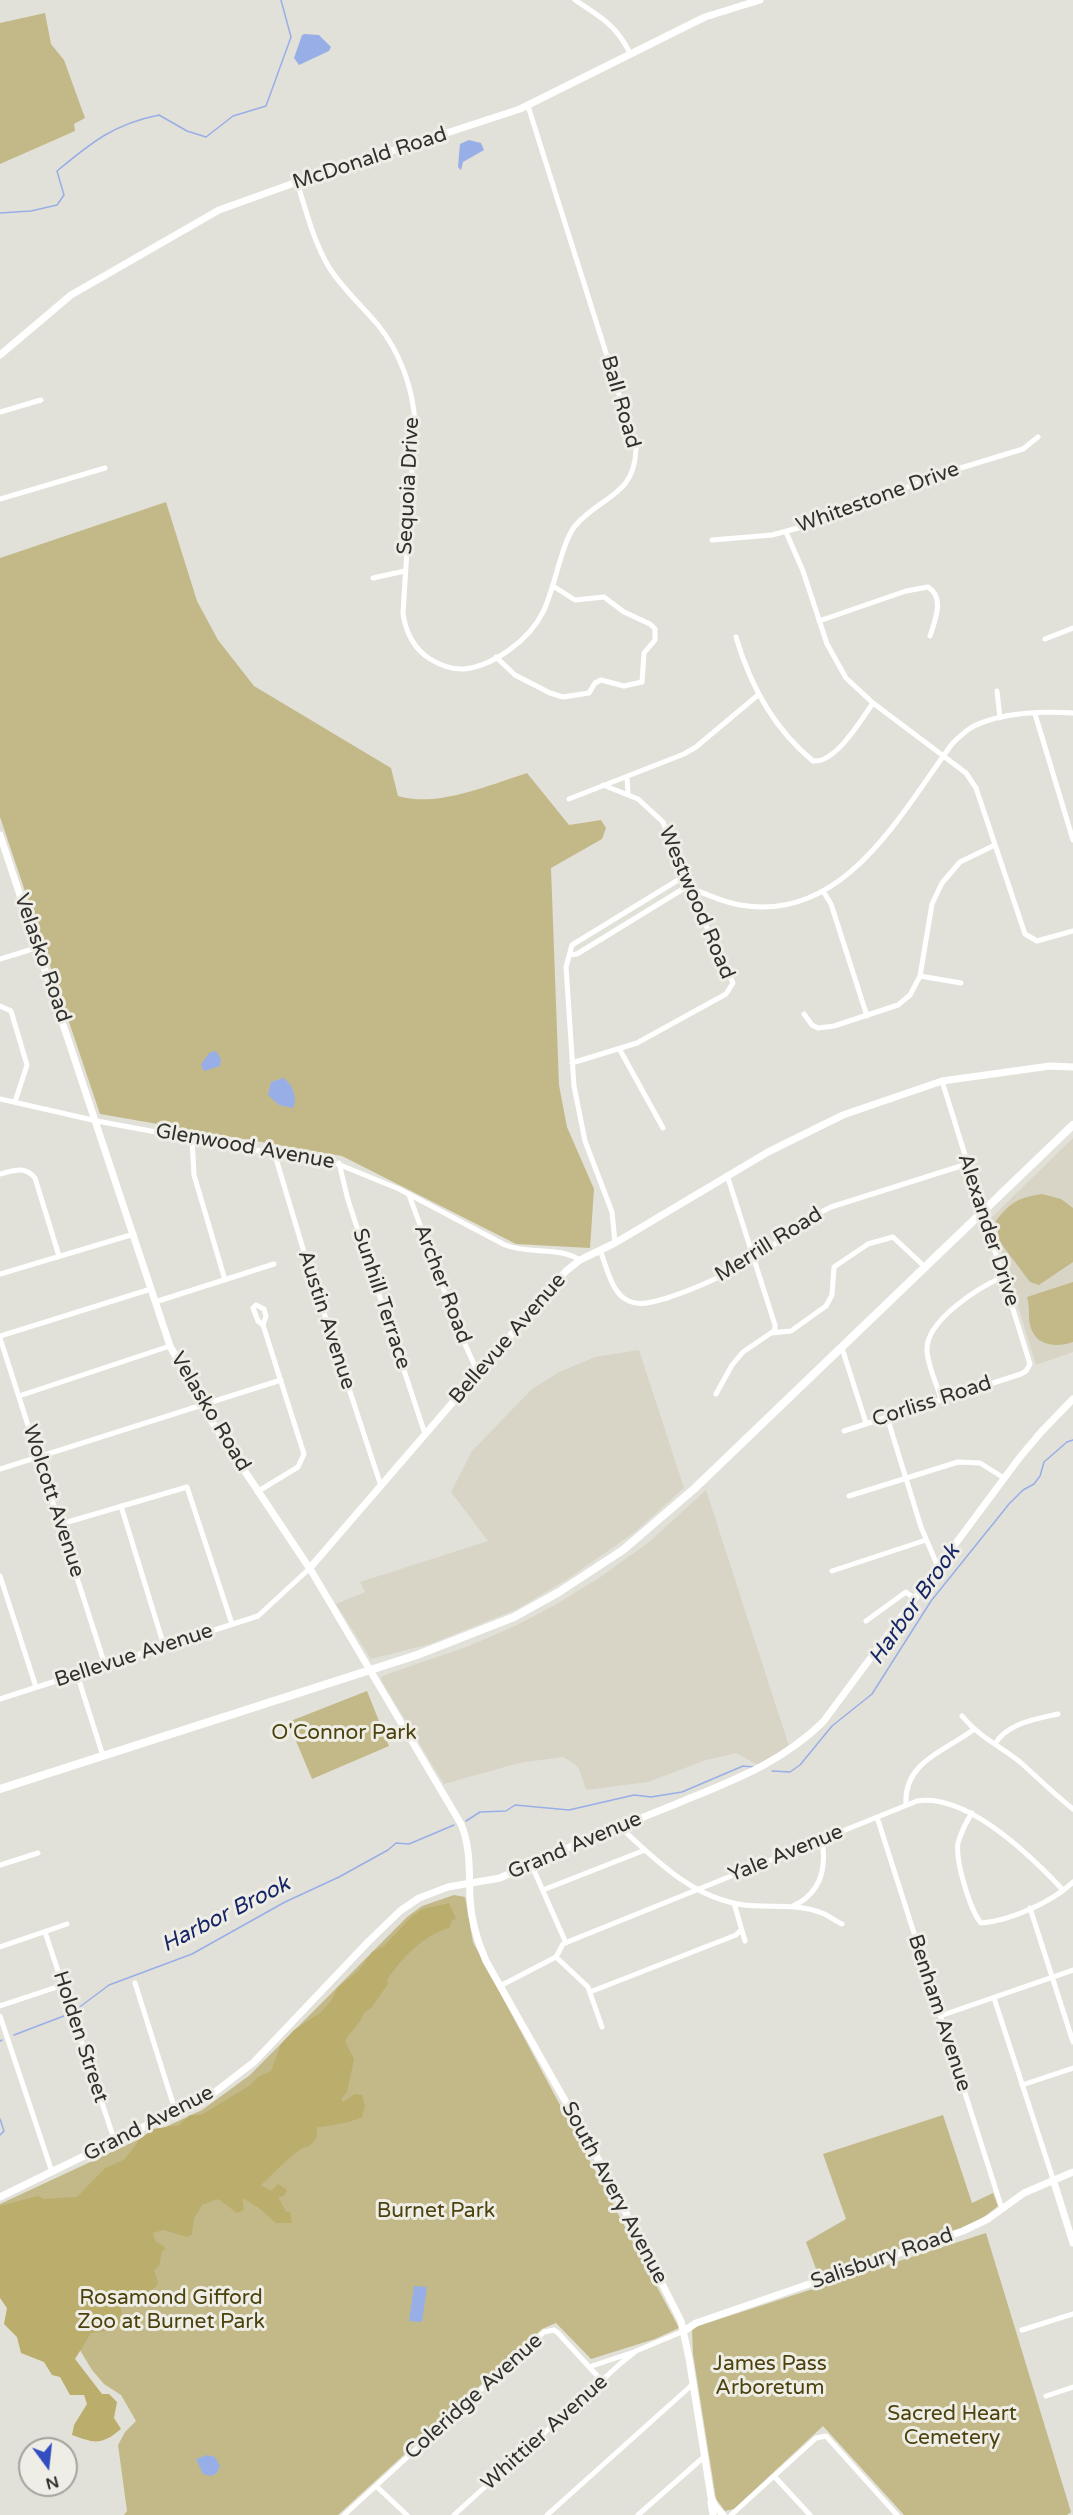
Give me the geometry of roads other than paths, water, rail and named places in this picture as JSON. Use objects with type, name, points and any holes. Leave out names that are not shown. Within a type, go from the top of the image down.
[{"type":"main road","points":[[0,1789],[467,1637],[514,1617],[594,1571],[660,1520],[1073,1125]]},
{"type":"street","points":[[575,0],[614,27],[621,34],[630,53]]},
{"type":"street","name":"McDonald Road","points":[[0,355],[60,303],[80,289],[219,210],[528,106],[705,17],[760,0]]},
{"type":"street","name":"Ball Road","points":[[496,657],[530,631],[543,612],[572,531],[580,521],[620,491],[627,483],[632,473],[636,448],[528,106]]},
{"type":"street","name":"Sequoia Drive","points":[[297,182],[328,265],[347,293],[385,335],[403,368],[412,396],[415,423],[404,618],[417,648],[440,665],[458,669],[474,667],[496,657]]},
{"type":"street","points":[[0,412],[41,400]]},
{"type":"street","name":"Whitestone Drive","points":[[712,540],[733,540],[786,532],[838,515],[883,494],[1023,449],[1038,436]]},
{"type":"street","points":[[0,500],[105,468]]},
{"type":"street","points":[[786,532],[837,665],[846,678],[873,703],[966,773],[976,788],[1021,926],[1028,937],[1032,940],[1042,940],[1073,931]]},
{"type":"street","name":"Sequoia Drive","points":[[373,578],[405,571]]},
{"type":"street","points":[[496,657],[526,682],[560,696],[571,697],[589,693],[595,683],[602,680],[624,687],[642,682],[644,653],[655,640],[656,634],[650,624],[624,612],[604,597],[575,600],[553,586]]},
{"type":"street","points":[[819,621],[906,591],[926,587],[932,590],[937,600],[930,636]]},
{"type":"street","points":[[1045,639],[1073,628]]},
{"type":"street","points":[[736,637],[758,695],[771,715],[813,761],[833,755],[873,703]]},
{"type":"street","points":[[997,691],[1000,718]]},
{"type":"street","points":[[569,799],[666,763],[696,747],[758,695]]},
{"type":"street","points":[[570,955],[577,954],[683,889],[688,888],[718,899],[754,906],[790,904],[823,891],[853,871],[878,845],[952,744],[972,727],[1000,718],[1073,713]]},
{"type":"street","points":[[1035,714],[1073,840]]},
{"type":"street","points":[[627,777],[628,794]]},
{"type":"street","name":"Westwood Road","points":[[603,785],[628,794],[647,806],[663,822],[683,877],[733,983],[729,991],[637,1043],[620,1050]]},
{"type":"street","name":"Velasko Road","points":[[0,835],[170,1346],[202,1406],[309,1569],[461,1824],[468,1845],[470,1883]]},
{"type":"street","points":[[804,1014],[812,1025],[818,1028],[834,1026],[903,1003],[916,988],[920,976],[932,904],[942,883],[960,862],[995,844]]},
{"type":"street","points":[[615,1243],[612,1212],[580,1125],[572,1063],[566,967],[572,945],[683,877]]},
{"type":"street","points":[[823,891],[831,904],[867,1016]]},
{"type":"street","points":[[0,959],[39,947]]},
{"type":"street","points":[[920,976],[961,982]]},
{"type":"street","points":[[0,1006],[11,1011],[26,1058],[27,1070],[15,1102]]},
{"type":"street","points":[[572,1063],[620,1050],[663,1128]]},
{"type":"street","name":"Bellevue Avenue","points":[[0,1699],[232,1624],[264,1611],[309,1569],[566,1271],[580,1260],[615,1243],[727,1175],[843,1115],[942,1081],[1050,1066],[1073,1067]]},
{"type":"street","name":"Alexander Drive","points":[[942,1081],[966,1164],[1029,1356],[1029,1368],[1021,1374]]},
{"type":"street","name":"Glenwood Avenue","points":[[0,1099],[97,1121],[274,1152],[311,1156],[339,1163],[409,1195],[516,1249],[566,1252],[580,1260]]},
{"type":"street","points":[[192,1138],[194,1176],[225,1280]]},
{"type":"street","name":"Austin Avenue","points":[[274,1152],[381,1486]]},
{"type":"street","name":"Sunhill Terrace","points":[[339,1163],[348,1200],[425,1434]]},
{"type":"street","name":"Merrill Road","points":[[600,1250],[620,1294],[628,1301],[642,1304],[698,1287],[727,1275],[815,1214],[831,1207],[966,1164]]},
{"type":"street","points":[[0,1173],[23,1169],[35,1178],[59,1256]]},
{"type":"street","points":[[716,1394],[738,1356],[775,1330],[727,1175]]},
{"type":"street","name":"Archer Road","points":[[409,1195],[454,1320],[478,1373]]},
{"type":"street","points":[[0,1274],[134,1234]]},
{"type":"street","points":[[771,1333],[791,1331],[826,1306],[832,1295],[834,1268],[874,1242],[893,1237],[926,1267]]},
{"type":"street","points":[[155,1302],[274,1264]]},
{"type":"street","points":[[941,1399],[927,1353],[928,1340],[932,1332],[969,1295],[1003,1277]]},
{"type":"street","points":[[0,1337],[151,1289]]},
{"type":"street","points":[[257,1492],[295,1469],[303,1457],[300,1438],[263,1325]]},
{"type":"street","name":"Wolcott Avenue","points":[[0,1337],[105,1665]]},
{"type":"street","points":[[19,1396],[170,1346]]},
{"type":"street","points":[[842,1348],[866,1423]]},
{"type":"street","name":"Corliss Road","points":[[844,1431],[1021,1374]]},
{"type":"street","points":[[0,1469],[281,1380]]},
{"type":"street","name":"Grand Avenue","points":[[0,2197],[215,2092],[254,2061],[400,1911],[435,1890],[500,1878],[766,1766],[805,1739],[823,1722],[850,1688],[1041,1431],[1073,1399]]},
{"type":"street","points":[[887,1417],[905,1478],[938,1568]]},
{"type":"street","points":[[849,1496],[958,1462],[980,1463],[1004,1478]]},
{"type":"street","points":[[61,1524],[187,1487],[232,1624]]},
{"type":"street","points":[[121,1506],[164,1646]]},
{"type":"street","points":[[832,1570],[926,1540]]},
{"type":"street","points":[[0,1576],[36,1687]]},
{"type":"street","points":[[866,1621],[906,1592],[915,1599]]},
{"type":"street","points":[[77,1674],[104,1756]]},
{"type":"street","points":[[994,1744],[1015,1726],[1058,1714]]},
{"type":"street","points":[[962,1716],[973,1730],[1020,1762],[1073,1809]]},
{"type":"street","points":[[906,1805],[906,1791],[914,1771],[923,1762],[973,1730]]},
{"type":"street","points":[[1067,1805],[1073,1798]]},
{"type":"street","name":"Yale Avenue","points":[[566,1943],[923,1800],[941,1801],[972,1814],[1029,1857],[1063,1890]]},
{"type":"street","points":[[972,1814],[958,1849],[965,1883],[978,1919],[983,1923],[1030,1908],[1073,1882]]},
{"type":"street","name":"Benham Avenue","points":[[877,1817],[1002,2209]]},
{"type":"street","points":[[620,1827],[659,1863],[697,1889],[734,1903],[790,1907],[822,1913],[842,1924]]},
{"type":"street","points":[[790,1907],[809,1896],[819,1883],[824,1868],[822,1840]]},
{"type":"street","points":[[543,1890],[645,1850]]},
{"type":"street","points":[[0,1865],[38,1853]]},
{"type":"street","points":[[500,1986],[556,1957],[566,1943],[531,1864]]},
{"type":"street","name":"South Avery Avenue","points":[[470,1883],[472,1918],[479,1944],[500,1986],[602,2166],[684,2331],[711,2497],[723,2515]]},
{"type":"street","points":[[734,1903],[740,1931],[745,1941]]},
{"type":"street","points":[[1030,1908],[1073,2042]]},
{"type":"street","points":[[0,1947],[67,1924]]},
{"type":"street","points":[[590,1992],[736,1935],[740,1931]]},
{"type":"street","name":"Holden Street","points":[[45,1932],[115,2142]]},
{"type":"street","points":[[556,1957],[568,1966],[590,1992],[602,2027]]},
{"type":"street","points":[[940,2016],[1073,1970]]},
{"type":"street","points":[[135,1983],[176,2113]]},
{"type":"street","points":[[0,2006],[63,1985]]},
{"type":"street","points":[[994,1998],[1073,2243]]},
{"type":"street","points":[[0,2016],[52,2172]]},
{"type":"street","points":[[1022,2085],[1073,2068]]},
{"type":"street","name":"Salisbury Road","points":[[684,2331],[696,2323],[977,2226],[1024,2193],[1073,2172]]},
{"type":"street","points":[[1022,2330],[1073,2314]]},
{"type":"street","name":"Coleridge Avenue","points":[[344,2515],[544,2332],[554,2330],[558,2333],[602,2381]]},
{"type":"street","name":"Whittier Avenue","points":[[589,2367],[684,2331]]},
{"type":"street","name":"Whittier Avenue","points":[[454,2515],[636,2351]]},
{"type":"street","points":[[547,2515],[693,2384]]},
{"type":"street","points":[[1046,2396],[1073,2387]]},
{"type":"street","points":[[731,2515],[822,2435],[894,2514]]},
{"type":"street","points":[[638,2515],[705,2456]]},
{"type":"street","points":[[774,2476],[810,2515]]},
{"type":"street","points":[[376,2486],[407,2515]]},
{"type":"street","points":[[711,2497],[713,2515]]},
{"type":"water","points":[[302,35],[319,35],[331,47],[329,51],[299,65],[294,58]]},
{"type":"water","points":[[469,140],[481,143],[484,150],[463,162],[461,170],[458,167],[460,144]]},
{"type":"water","points":[[216,1051],[221,1059],[220,1066],[204,1071],[201,1065],[209,1053]]},
{"type":"water","points":[[283,1078],[293,1091],[295,1100],[293,1108],[279,1105],[268,1095],[271,1082]]},
{"type":"water","points":[[414,2286],[427,2287],[422,2322],[409,2321]]},
{"type":"water","points":[[207,2455],[215,2457],[220,2466],[217,2473],[211,2476],[203,2474],[196,2459]]},
{"type":"waterway","points":[[0,213],[31,211],[57,205],[64,195],[57,171],[81,151],[129,123],[159,115],[187,131],[206,137],[233,116],[266,106],[291,37],[281,0]]},
{"type":"waterway","name":"Harbor Brook","points":[[772,1771],[790,1772],[800,1765],[832,1726],[872,1694],[931,1601],[1009,1504],[1023,1490],[1034,1484],[1040,1476],[1044,1462],[1067,1442],[1073,1440]]},
{"type":"waterway","name":"Harbor Brook","points":[[466,1821],[480,1812],[506,1811],[515,1805],[569,1810],[634,1795],[651,1797],[682,1792],[743,1766],[754,1767]]},
{"type":"waterway","name":"Harbor Brook","points":[[73,2012],[109,1985],[192,1954],[285,1902],[339,1877],[388,1850],[396,1843],[409,1844],[454,1825]]},
{"type":"waterway","name":"Harbor Brook","points":[[14,2035],[69,2014]]},
{"type":"waterway","name":"Harbor Brook","points":[[0,2119],[4,2131],[0,2135]]},
{"type":"park label","name":"O'Connor Park","points":[[344,1733]]},
{"type":"park label","name":"Burnet Park","points":[[436,2211]]},
{"type":"park label","name":"Rosamond Gifford Zoo at Burnet Park","points":[[171,2310]]},
{"type":"park label","name":"James Pass Arboretum","points":[[770,2376]]},
{"type":"park label","name":"Sacred Heart Cemetery","points":[[952,2426]]}]
